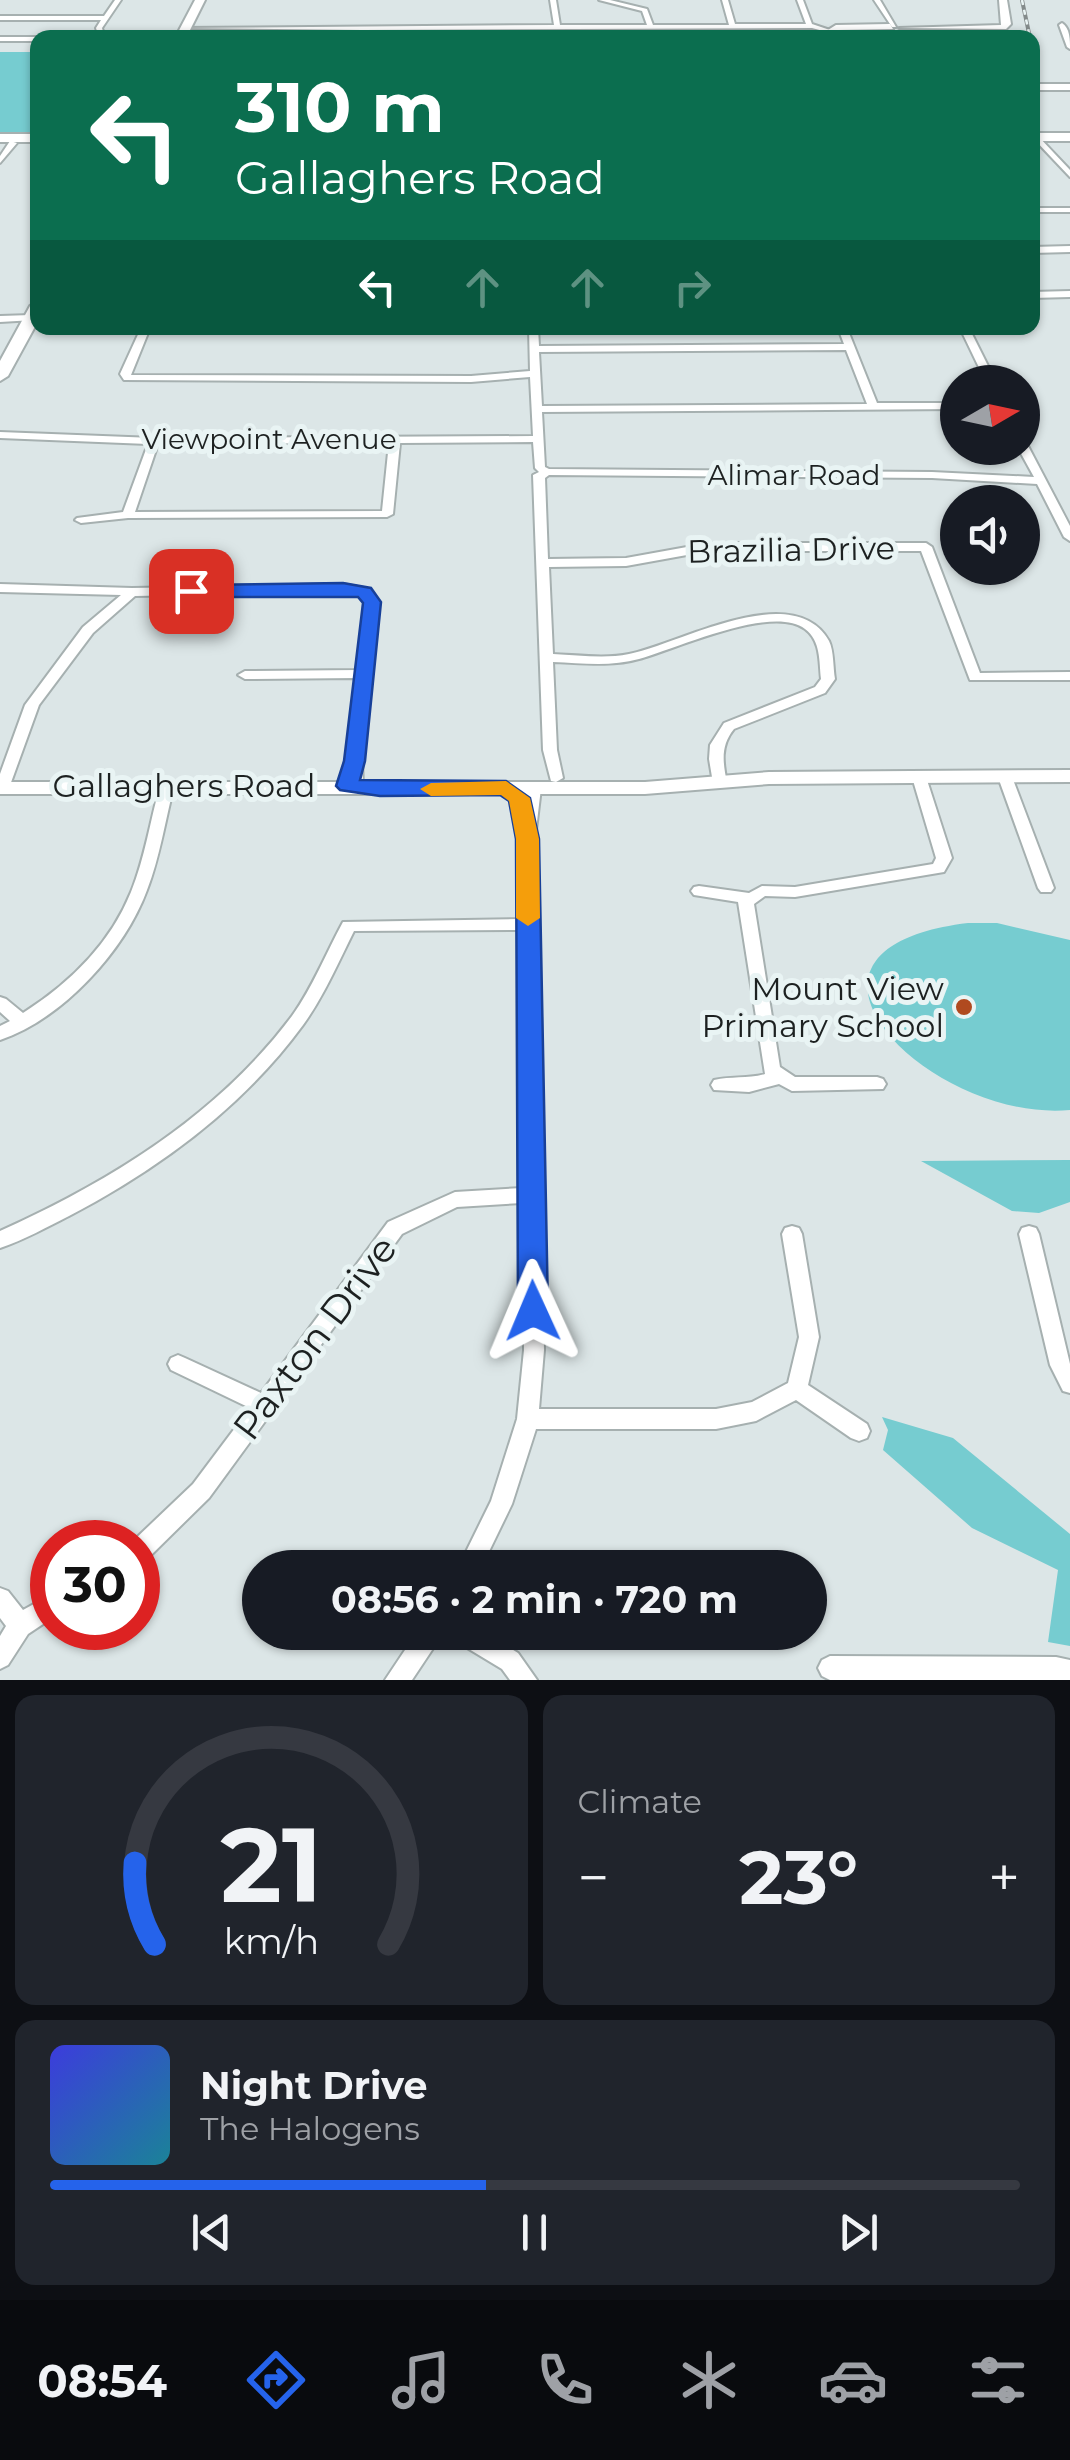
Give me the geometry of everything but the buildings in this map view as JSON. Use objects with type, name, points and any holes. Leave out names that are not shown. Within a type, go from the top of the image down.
[{"type":"main road","points":[[184,30],[200,0]]},
{"type":"main road","points":[[1040,135],[1070,135]]},
{"type":"main road","points":[[4,141],[30,140]]},
{"type":"main road","points":[[1,372],[30,324]]},
{"type":"street","points":[[99,30],[118,0]]},
{"type":"street","points":[[553,0],[555,30]]},
{"type":"street","points":[[602,0],[645,10],[652,26]]},
{"type":"street","points":[[725,0],[733,26]]},
{"type":"street","points":[[800,0],[811,25]]},
{"type":"street","points":[[877,0],[896,30]]},
{"type":"street","points":[[846,30],[1003,27],[1007,24],[1003,0]]},
{"type":"street","points":[[1070,14],[1062,25],[1070,47]]},
{"type":"street","points":[[0,18],[106,18]]},
{"type":"street","points":[[237,30],[811,25],[820,30]]},
{"type":"street","points":[[0,40],[30,39]]},
{"type":"street","points":[[1040,88],[1068,90]]},
{"type":"street","points":[[0,161],[4,141]]},
{"type":"street","points":[[1040,141],[1070,174]]},
{"type":"street","points":[[1040,210],[1070,210]]},
{"type":"street","points":[[1040,250],[1070,250]]},
{"type":"street","points":[[1040,295],[1070,294]]},
{"type":"street","points":[[0,318],[30,317]]},
{"type":"street","points":[[142,335],[126,374],[128,378],[471,379],[534,374]]},
{"type":"street","points":[[478,1550],[502,1504],[528,1420],[534,1350],[527,839],[533,787],[550,750],[542,472],[533,335]]},
{"type":"street","points":[[846,335],[874,406]]},
{"type":"street","points":[[968,335],[982,365]]},
{"type":"street","points":[[534,348],[851,347]]},
{"type":"street","points":[[537,409],[940,406]]},
{"type":"street","name":"Viewpoint Avenue","points":[[0,435],[154,441],[538,439]]},
{"type":"street","points":[[387,514],[395,440]]},
{"type":"street","points":[[128,516],[154,441]]},
{"type":"street","points":[[1033,465],[1070,537]]},
{"type":"street","name":"Alimar Road","points":[[542,472],[949,475],[1042,481]]},
{"type":"street","points":[[81,520],[128,516],[387,514],[400,521]]},
{"type":"street","name":"Brazilia Drive","points":[[543,563],[626,562],[709,547],[926,547],[974,677],[1070,676]]},
{"type":"street","points":[[0,588],[132,592],[343,588],[364,592],[372,602],[355,761],[357,785]]},
{"type":"street","points":[[1,788],[32,705],[88,630],[132,592]]},
{"type":"street","points":[[547,658],[628,658],[759,617],[797,621],[820,637],[828,680],[820,690],[729,726],[718,736],[701,783]]},
{"type":"street","points":[[245,675],[363,674]]},
{"type":"street","name":"Gallaghers Road","points":[[1,788],[357,785],[380,789],[656,782],[772,785],[1070,776]]},
{"type":"street","points":[[1006,780],[1046,888]]},
{"type":"street","name":"Gallaghers Road","points":[[1006,780],[1070,784]]},
{"type":"street","points":[[877,1084],[792,1084],[772,1070],[746,902],[762,892],[814,889],[939,868],[944,858],[920,781]]},
{"type":"street","points":[[0,1034],[63,996],[106,950],[139,891],[167,786]]},
{"type":"street","points":[[699,891],[750,898]]},
{"type":"street","points":[[0,1240],[95,1194],[206,1118],[286,1036],[322,982],[350,926],[528,924]]},
{"type":"street","points":[[0,1003],[23,1022]]},
{"type":"street","points":[[720,1085],[748,1085],[779,1077]]},
{"type":"street","name":"Paxton Drive","points":[[160,1531],[201,1491],[395,1228],[456,1200],[531,1195]]},
{"type":"street","points":[[528,1420],[716,1419],[756,1410],[797,1389],[809,1337],[792,1234]]},
{"type":"street","points":[[1029,1234],[1060,1364],[1070,1384]]},
{"type":"street","points":[[178,1364],[264,1404]]},
{"type":"street","points":[[797,1389],[859,1431]]},
{"type":"street","points":[[0,1599],[20,1626]]},
{"type":"street","points":[[0,1657],[20,1626],[30,1620]]},
{"type":"street","points":[[397,1680],[419,1650]]},
{"type":"street","points":[[492,1650],[510,1661],[525,1680]]},
{"type":"street","points":[[830,1668],[1070,1672]]},
{"type":"shaded area","points":[[0,52],[30,52],[30,134],[0,134]]},
{"type":"shaded area","name":"Mount View Primary School","points":[[968,923],[997,923],[1070,940],[1070,1110],[1017,1107],[965,1090],[920,1063],[886,1031],[869,997],[873,965],[905,939]]},
{"type":"shaded area","points":[[1070,1160],[1070,1202],[1039,1213],[1012,1211],[921,1161]]},
{"type":"shaded area","points":[[882,1417],[953,1438],[1070,1534],[1070,1646],[1048,1642],[1058,1570],[972,1528],[883,1450],[888,1430]]},
{"type":"railway","points":[[1022,0],[1028,30]]},
{"type":"slow traffic","points":[[431,789],[506,788],[519,798],[527,839],[528,918]]},
{"type":"place","name":"Mount View Primary School","points":[[964,1007]]},
{"type":"route","points":[[191,591],[343,588],[364,592],[372,602],[355,761],[347,786],[506,788],[519,798],[527,839],[533,1311]]}]
